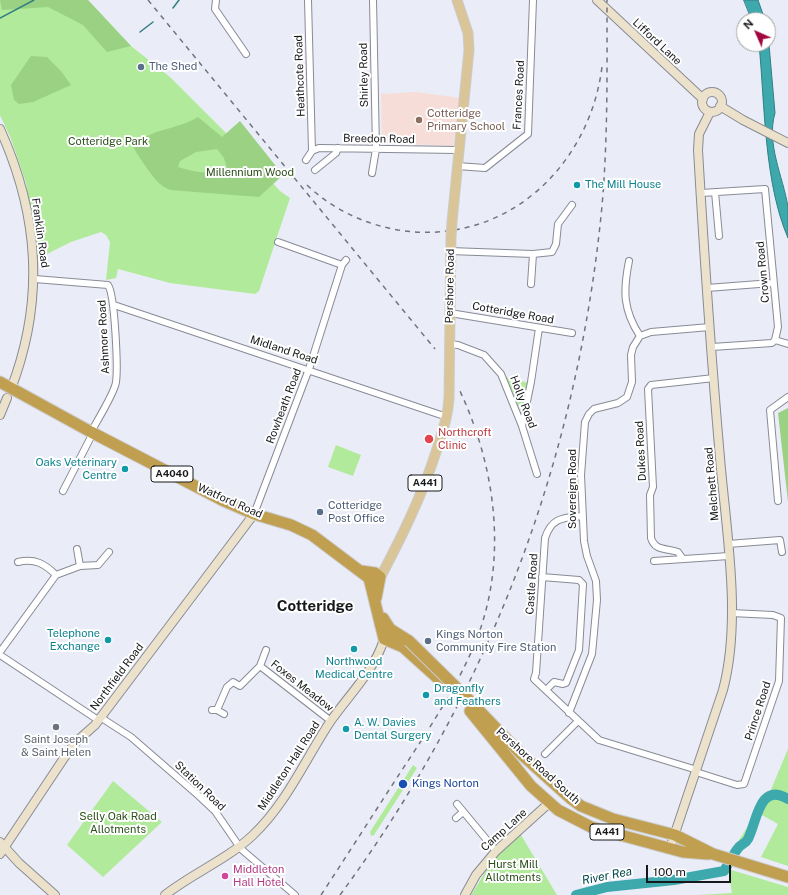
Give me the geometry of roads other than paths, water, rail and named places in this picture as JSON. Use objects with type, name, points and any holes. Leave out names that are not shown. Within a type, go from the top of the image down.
[{"type":"highway","name":"A4040","points":[[0,382],[9,394]]},
{"type":"highway","name":"Watford Road","points":[[9,394],[92,433],[224,501],[254,514],[302,529],[372,577]]},
{"type":"highway","name":"A441","points":[[372,577],[377,608],[388,634],[403,636],[409,641],[459,690],[459,694],[469,706]]},
{"type":"highway","name":"Pershore Road South","points":[[388,634],[570,798],[590,810],[613,819],[675,835],[713,854],[788,877]]},
{"type":"highway","name":"Pershore Road South","points":[[469,706],[512,764],[548,804],[591,827],[683,852],[713,854]]},
{"type":"highway","points":[[548,804],[560,789]]},
{"type":"main road","name":"Pershore Road","points":[[372,577],[388,563],[410,522],[422,492],[447,416],[449,398],[450,251],[458,166],[458,150],[469,50],[468,33],[457,0]]},
{"type":"street","points":[[216,0],[215,9],[246,54]]},
{"type":"street","name":"Heathcote Road","points":[[308,0],[312,150]]},
{"type":"street","name":"Shirley Road","points":[[372,173],[376,149],[373,0]]},
{"type":"street","name":"Frances Road","points":[[458,166],[485,168],[528,134],[533,0]]},
{"type":"street","name":"Lifford Lane","points":[[597,0],[702,99],[703,107],[710,112]]},
{"type":"street","points":[[702,99],[706,94],[715,93],[720,97],[720,106],[716,111],[710,112]]},
{"type":"street","points":[[720,106],[788,143]]},
{"type":"street","name":"Melchett Road","points":[[670,848],[728,671],[732,638],[729,556],[707,288],[698,140],[701,128],[710,112]]},
{"type":"street","name":"Franklin Road","points":[[0,129],[22,184],[32,243],[35,279],[28,339],[0,415]]},
{"type":"street","name":"Breedon Road","points":[[312,150],[319,148],[458,150]]},
{"type":"street","points":[[315,170],[336,153],[338,148]]},
{"type":"street","points":[[306,160],[312,150]]},
{"type":"street","name":"Crown Road","points":[[715,192],[765,189],[772,258],[772,283],[778,327],[775,340]]},
{"type":"street","points":[[701,193],[715,192],[719,236]]},
{"type":"street","points":[[450,251],[533,254],[549,252],[554,250],[558,224],[572,205]]},
{"type":"street","name":"Rowheath Road","points":[[254,514],[309,369],[344,262],[278,242]]},
{"type":"street","points":[[531,284],[533,254]]},
{"type":"street","points":[[629,261],[625,285],[626,307],[629,317],[640,336],[650,332],[710,327]]},
{"type":"street","name":"Ashmore Road","points":[[35,279],[108,284],[114,305],[116,383],[63,491]]},
{"type":"street","points":[[707,288],[772,283]]},
{"type":"street","name":"Midland Road","points":[[114,305],[447,416]]},
{"type":"street","name":"Cotteridge Road","points":[[450,313],[572,333]]},
{"type":"street","points":[[522,426],[531,382],[539,328]]},
{"type":"street","name":"Sovereign Road","points":[[569,713],[592,654],[597,600],[596,581],[587,556],[584,541],[582,516],[581,475],[585,422],[589,414],[594,409],[618,403],[627,398],[632,382],[631,355],[633,347],[640,336]]},
{"type":"street","points":[[712,347],[772,343],[775,340],[788,344]]},
{"type":"street","name":"Holly Road","points":[[449,344],[458,344],[484,355],[498,369],[522,426],[537,474]]},
{"type":"street","name":"Dukes Road","points":[[683,559],[678,552],[658,548],[653,544],[651,538],[650,495],[652,487],[648,390],[651,385],[714,378]]},
{"type":"street","points":[[778,500],[770,410],[788,397]]},
{"type":"street","name":"Northfield Road","points":[[0,854],[3,844],[66,755],[99,719],[254,514]]},
{"type":"street","name":"Castle Road","points":[[546,690],[534,679],[536,673],[545,538],[551,525],[563,518],[582,516]]},
{"type":"street","points":[[728,544],[780,540],[782,552]]},
{"type":"street","points":[[77,548],[80,566]]},
{"type":"street","points":[[0,653],[56,575],[80,566],[88,567],[98,565],[109,552]]},
{"type":"street","points":[[654,561],[729,556]]},
{"type":"street","points":[[18,562],[26,560],[47,565],[56,575]]},
{"type":"street","points":[[542,577],[579,580],[582,584],[579,650],[566,683],[563,684],[554,682],[546,690],[595,738],[696,771]]},
{"type":"street","name":"Prince Road","points":[[696,771],[736,785],[744,784],[779,681],[780,618],[773,615],[731,613]]},
{"type":"street","name":"Middleton Hall Road","points":[[165,895],[239,846],[264,825],[283,800],[331,721],[374,661],[388,634]]},
{"type":"street","name":"Foxes Meadow","points":[[224,714],[214,710],[227,687],[233,682],[240,686],[260,666],[266,650]]},
{"type":"street","name":"Station Road","points":[[0,653],[99,719],[131,737],[215,811],[239,846],[249,857],[287,890],[295,895]]},
{"type":"street","name":"Foxes Meadow","points":[[260,666],[331,721]]},
{"type":"street","points":[[240,686],[243,694]]},
{"type":"street","points":[[545,754],[578,721]]},
{"type":"street","points":[[457,804],[496,851]]},
{"type":"street","name":"Camp Lane","points":[[465,895],[476,875],[496,851],[548,804]]},
{"type":"street","points":[[456,818],[463,812]]},
{"type":"street","points":[[3,844],[19,863],[55,895]]},
{"type":"street","points":[[282,895],[287,890]]},
{"type":"water","points":[[744,0],[758,0],[762,12],[749,12]]},
{"type":"water","points":[[760,52],[770,52],[775,113],[773,125],[774,148],[788,207],[788,238],[774,193],[767,143]]},
{"type":"waterway","points":[[0,18],[34,0]]},
{"type":"waterway","points":[[173,8],[179,0]]},
{"type":"waterway","points":[[140,32],[153,22]]},
{"type":"waterway","name":"River Rea","points":[[576,895],[607,887],[674,880],[724,871],[737,850],[748,839],[760,806],[765,799],[771,795],[778,795],[788,799]]},
{"type":"railway","points":[[148,0],[435,349]]},
{"type":"railway","points":[[340,895],[393,817],[441,737],[482,654],[518,568],[548,481],[572,391],[590,299],[602,206],[606,129],[607,0]]},
{"type":"railway","points":[[307,185],[327,201],[349,214],[373,224],[398,230],[436,232],[472,226],[505,213],[534,193],[559,168],[579,138],[594,104],[602,67]]},
{"type":"railway","points":[[321,895],[440,712],[466,664],[484,616],[491,584],[494,551],[494,517],[490,484],[482,452],[472,420],[459,389]]},
{"type":"place","name":"The Shed","points":[[141,67]]},
{"type":"place","name":"Cotteridge Primary School","points":[[419,120]]},
{"type":"place","name":"The Mill House","points":[[577,185]]},
{"type":"place","name":"Northcroft Clinic","points":[[429,439]]},
{"type":"place","name":"Oaks Veterinary Centre","points":[[125,469]]},
{"type":"place","name":"Cotteridge Post Office","points":[[320,512]]},
{"type":"place","name":"Telephone Exchange","points":[[108,640]]},
{"type":"place","name":"Kings Norton Community Fire Station","points":[[428,641]]},
{"type":"place","name":"Northwood Medical Centre","points":[[354,649]]},
{"type":"place","name":"Dragonfly and Feathers","points":[[426,695]]},
{"type":"place","name":"Saint Joseph & Saint Helen","points":[[56,727]]},
{"type":"place","name":"A. W. Davies Dental Surgery","points":[[346,729]]},
{"type":"place","name":"Kings Norton","points":[[403,784]]},
{"type":"place","name":"Middleton Hall Hotel","points":[[225,876]]},
{"type":"district","name":"Cotteridge","points":[[315,606]]},
{"type":"park label","name":"Cotteridge Park","points":[[108,142]]},
{"type":"park label","name":"Millennium Wood","points":[[250,173]]},
{"type":"park label","name":"Selly Oak Road Allotments","points":[[118,823]]},
{"type":"park label","name":"Hurst Mill Allotments","points":[[513,871]]}]
